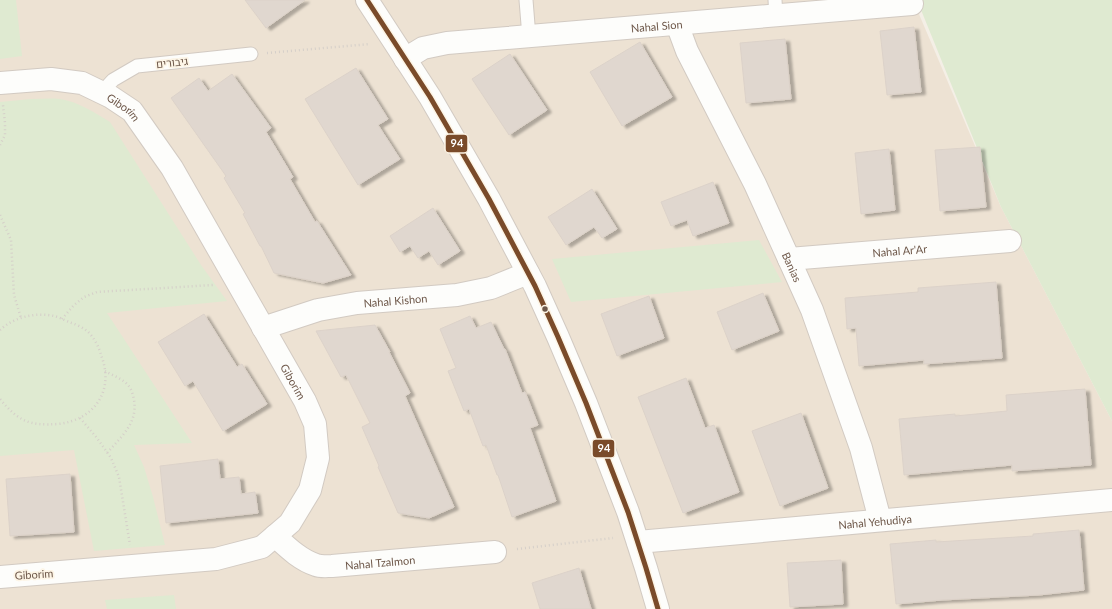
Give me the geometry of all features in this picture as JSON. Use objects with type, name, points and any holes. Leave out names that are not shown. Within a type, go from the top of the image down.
[{"type":"street","points":[[367,0],[430,97],[503,224],[528,273],[558,337],[586,403],[628,512],[658,609]]},
{"type":"street","name":"Nahal Sion","points":[[400,50],[423,48],[446,43],[677,24],[776,8],[912,4]]},
{"type":"street","name":"Banias","points":[[677,24],[687,51],[755,184],[812,310],[858,441],[880,520]]},
{"type":"street","name":"Giborim","points":[[0,577],[216,559],[262,547],[290,523],[310,490],[318,458],[315,424],[305,401],[172,168],[132,111],[111,97],[82,84],[51,79],[1,92]]},
{"type":"street","name":"Nahal Ar'Ar","points":[[789,259],[1010,241]]},
{"type":"street","name":"Nahal Kishon","points":[[263,328],[318,310],[357,303],[457,295],[491,288],[528,273]]},
{"type":"street","name":"Nahal Yehudiya","points":[[637,539],[1112,500]]},
{"type":"street","name":"Nahal Tzalmon","points":[[275,536],[293,552],[318,566],[495,552]]},
{"type":"lane","points":[[526,0],[529,36]]},
{"type":"lane","name":"גיבורים","points":[[101,93],[113,80],[137,66],[251,54]]},
{"type":"path","points":[[251,54],[400,50]]},
{"type":"path","points":[[0,145],[5,135],[1,92]]},
{"type":"path","points":[[0,215],[11,240],[14,295],[21,318]]},
{"type":"path","points":[[62,319],[74,305],[84,297],[97,292],[238,284]]},
{"type":"path","points":[[0,330],[21,318],[37,314],[54,316],[75,324],[88,332],[98,347],[104,362],[106,379],[102,397],[92,410],[80,418],[62,423],[32,424],[19,418],[8,409],[0,399]]},
{"type":"path","points":[[105,371],[121,379],[126,384],[133,394],[135,406],[133,418],[125,432],[107,453]]},
{"type":"path","points":[[80,418],[111,458],[119,477],[133,566]]},
{"type":"path","points":[[495,552],[637,539]]},
{"type":"shaded area","points":[[0,0],[913,0],[1001,207],[1112,421],[1112,609],[0,609]]},
{"type":"green space","points":[[0,0],[16,0],[22,56],[0,59]]},
{"type":"green space","points":[[917,0],[1112,0],[1112,421],[1001,207]]},
{"type":"green space","points":[[31,99],[67,100],[86,108],[110,122],[201,265],[227,301],[107,313],[192,443],[134,445],[144,467],[165,545],[94,551],[74,450],[0,456],[0,102]]},
{"type":"green space","points":[[759,240],[782,282],[571,302],[552,259]]},
{"type":"green space","points":[[174,595],[176,609],[107,609],[105,600]]},
{"type":"building","points":[[245,0],[305,0],[266,28]]},
{"type":"building","points":[[914,27],[921,92],[887,95],[880,31]]},
{"type":"building","points":[[785,39],[791,99],[746,103],[740,43]]},
{"type":"building","points":[[640,42],[672,97],[622,126],[590,72]]},
{"type":"building","points":[[510,54],[547,110],[509,135],[472,79]]},
{"type":"building","points":[[356,68],[388,119],[378,125],[400,159],[358,185],[305,99]]},
{"type":"building","points":[[232,74],[271,128],[266,132],[293,177],[290,179],[315,222],[317,221],[351,275],[323,283],[274,273],[243,214],[245,213],[224,178],[226,176],[171,98],[199,78],[208,91]]},
{"type":"building","points":[[980,147],[986,207],[940,211],[935,150]]},
{"type":"building","points":[[889,149],[895,210],[861,214],[855,153]]},
{"type":"building","points":[[713,182],[729,223],[693,236],[687,220],[671,226],[661,202]]},
{"type":"building","points":[[592,189],[617,229],[602,238],[594,227],[566,245],[548,217]]},
{"type":"building","points":[[433,208],[460,251],[438,265],[429,251],[418,258],[410,246],[400,252],[390,236]]},
{"type":"building","points":[[996,282],[1002,358],[924,364],[924,360],[859,366],[856,328],[847,329],[845,298],[918,292],[918,288]]},
{"type":"building","points":[[763,293],[779,331],[732,350],[717,312]]},
{"type":"building","points":[[649,296],[664,338],[617,356],[601,314]]},
{"type":"building","points":[[204,314],[237,367],[242,364],[267,404],[223,431],[193,381],[185,386],[158,342]]},
{"type":"building","points":[[470,316],[476,328],[491,322],[505,349],[522,393],[525,392],[538,425],[530,428],[556,501],[512,517],[486,445],[483,446],[469,409],[464,411],[448,371],[456,368],[440,329]]},
{"type":"building","points":[[375,325],[410,393],[405,396],[454,507],[429,518],[398,513],[362,427],[370,423],[346,375],[341,377],[316,331]]},
{"type":"building","points":[[686,378],[705,428],[714,425],[739,492],[683,513],[638,397]]},
{"type":"building","points":[[1085,389],[1091,465],[1012,471],[1012,465],[904,475],[899,419],[1007,411],[1006,395]]},
{"type":"building","points":[[801,413],[828,488],[780,506],[752,431]]},
{"type":"building","points":[[218,459],[220,479],[239,477],[241,494],[255,492],[258,513],[166,523],[160,466]]},
{"type":"building","points":[[70,474],[74,532],[10,536],[6,479]]},
{"type":"building","points":[[1079,530],[1084,590],[1039,595],[896,604],[890,544],[936,540],[936,542],[1033,536],[1033,534]]},
{"type":"building","points":[[841,560],[843,604],[790,607],[787,563]]},
{"type":"building","points":[[579,568],[591,609],[540,609],[532,583]]},
{"type":"transit line","name":"94","points":[[367,0],[430,97],[489,199],[535,286],[586,403],[628,512],[658,609]]}]
